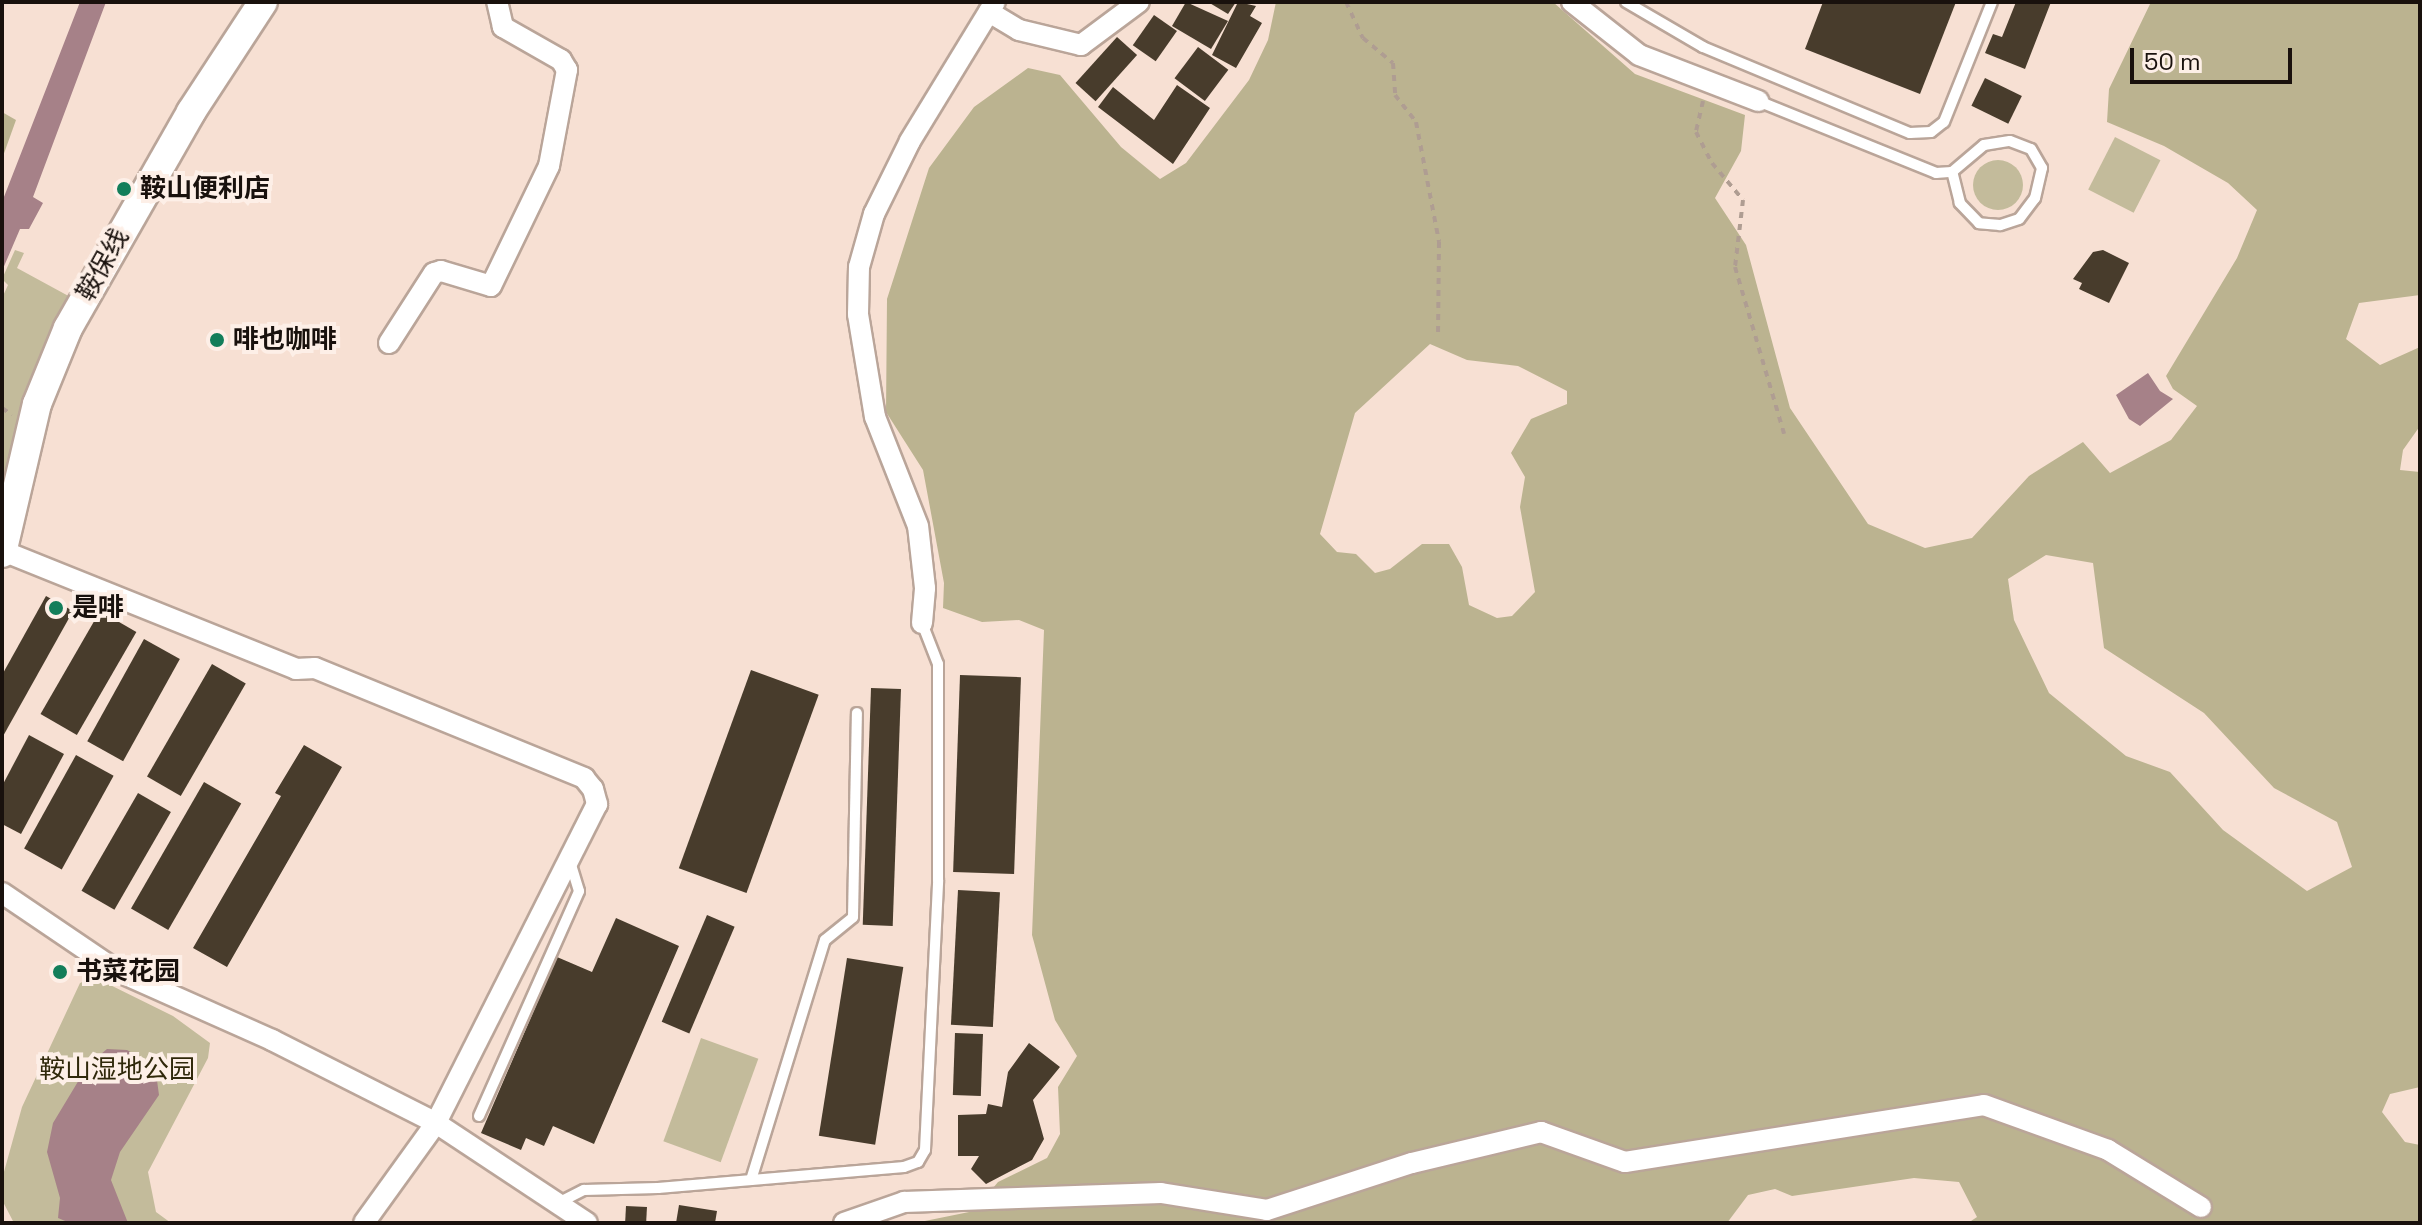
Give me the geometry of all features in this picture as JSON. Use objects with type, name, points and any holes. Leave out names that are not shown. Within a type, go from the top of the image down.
[{"type":"main road","name":"鞍保线","points":[[2,552],[37,404],[68,328],[191,112],[263,2]]},
{"type":"street","points":[[389,343],[434,273],[441,271],[491,286],[549,166],[567,70],[561,60],[503,27],[497,2]]},
{"type":"street","points":[[922,623],[925,588],[918,526],[875,417],[858,314],[859,267],[874,214],[910,141],[992,7],[1019,30],[1081,45],[1139,2]]},
{"type":"street","points":[[1572,2],[1639,55],[1758,101]]},
{"type":"street","points":[[2,552],[296,669],[315,668],[584,778],[597,804],[436,1123],[364,1223]]},
{"type":"street","points":[[2,893],[117,971],[272,1040],[436,1123],[560,1202],[587,1223]]},
{"type":"street","points":[[844,1223],[904,1202],[1161,1193],[1267,1210],[1412,1163],[1541,1132],[1625,1162],[1984,1105],[2108,1150],[2201,1207]]},
{"type":"lane","points":[[1626,2],[1678,36],[1910,133],[1931,132],[1944,122],[1992,2]]},
{"type":"lane","points":[[1758,101],[1936,173],[1952,172],[1984,145],[2010,141],[2031,149],[2042,168],[2035,198],[2019,219],[2000,225],[1979,223],[1960,203],[1952,172]]},
{"type":"lane","points":[[560,1202],[584,1190],[751,1180],[904,1167],[918,1162],[925,1150],[937,937],[938,664],[922,623]]},
{"type":"lane","points":[[751,1180],[825,940],[853,917],[857,713]]},
{"type":"lane","points":[[479,1116],[579,891],[568,857]]},
{"type":"path","points":[[1346,2],[1363,38],[1393,63],[1395,95],[1416,122],[1439,242],[1438,332]]},
{"type":"path","points":[[1710,84],[1697,114],[1696,132],[1712,163],[1743,200],[1735,267],[1784,434]]},
{"type":"green space","points":[[2115,137],[2160,160],[2134,213],[2088,190]]},
{"type":"green space","points":[[1998,160],[2015,168],[2023,185],[2015,202],[1998,210],[1981,202],[1973,185],[1981,168]]},
{"type":"green space","points":[[15,250],[24,253],[17,268],[74,299],[2,527],[2,298],[8,285],[2,279]]},
{"type":"green space","name":"鞍山湿地公园","points":[[94,977],[173,1016],[210,1043],[208,1058],[148,1172],[156,1212],[171,1223],[14,1223],[2,1200],[2,1179],[22,1107],[80,983]]},
{"type":"green space","points":[[701,1038],[758,1059],[721,1162],[663,1141]]},
{"type":"shaded area","points":[[80,2],[106,2],[33,197],[43,203],[29,229],[20,229],[2,271],[2,202]]},
{"type":"shaded area","points":[[1276,2],[1553,2],[1635,74],[1745,115],[1741,151],[1715,198],[1746,245],[1790,408],[1868,524],[1925,548],[1972,538],[2029,476],[2083,442],[2110,473],[2171,440],[2197,406],[2173,389],[2166,376],[2237,258],[2257,210],[2228,183],[2164,146],[2107,122],[2109,89],[2151,2],[2420,2],[2420,295],[2359,303],[2346,339],[2380,365],[2420,347],[2420,426],[2403,450],[2400,470],[2420,472],[2420,1087],[2390,1094],[2382,1112],[2405,1142],[2420,1145],[2420,1223],[1968,1223],[1977,1217],[1959,1182],[1914,1178],[1792,1196],[1775,1189],[1748,1195],[1727,1223],[915,1223],[974,1211],[998,1182],[1047,1158],[1060,1134],[1058,1087],[1077,1056],[1055,1020],[1032,935],[1044,630],[1019,620],[982,622],[943,608],[944,583],[923,470],[886,412],[887,299],[929,168],[974,107],[1028,68],[1060,75],[1121,147],[1160,179],[1186,163],[1249,80],[1268,40]],"holes":[[[1430,344],[1467,360],[1518,366],[1567,391],[1567,404],[1531,419],[1511,453],[1525,477],[1520,507],[1535,592],[1512,616],[1497,618],[1469,605],[1462,567],[1449,544],[1422,544],[1390,569],[1375,573],[1356,554],[1337,552],[1320,534],[1355,413]],[[2046,555],[2093,563],[2104,648],[2204,713],[2274,788],[2337,822],[2352,867],[2307,891],[2223,830],[2170,772],[2126,756],[2049,693],[2014,620],[2008,579]]]},
{"type":"shaded area","points":[[2,112],[16,120],[2,159]]},
{"type":"shaded area","points":[[2148,373],[2160,391],[2173,399],[2140,426],[2129,419],[2116,395]]},
{"type":"shaded area","points":[[107,1049],[127,1050],[143,1059],[156,1073],[159,1095],[120,1152],[111,1180],[128,1223],[70,1223],[58,1218],[60,1198],[47,1152],[53,1123],[88,1065]]},
{"type":"building","points":[[1186,2],[1228,21],[1211,49],[1172,26]]},
{"type":"building","points":[[1208,2],[1236,2],[1228,14]]},
{"type":"building","points":[[1238,2],[1256,6],[1250,16],[1262,23],[1236,68],[1212,55]]},
{"type":"building","points":[[1823,2],[1956,2],[1920,94],[1805,49]]},
{"type":"building","points":[[2016,2],[2051,2],[2025,69],[1985,53],[1993,34],[2002,37]]},
{"type":"building","points":[[1154,15],[1177,31],[1156,61],[1133,45]]},
{"type":"building","points":[[1117,37],[1137,55],[1096,101],[1076,83]]},
{"type":"building","points":[[1198,47],[1228,70],[1205,101],[1175,78]]},
{"type":"building","points":[[1985,78],[2022,96],[2008,124],[1971,106]]},
{"type":"building","points":[[1177,85],[1210,108],[1173,164],[1098,107],[1113,87],[1154,120]]},
{"type":"building","points":[[2103,250],[2129,263],[2109,303],[2079,289],[2082,283],[2073,279],[2093,252]]},
{"type":"building","points":[[46,596],[73,611],[2,738],[2,675]]},
{"type":"building","points":[[100,611],[136,632],[77,735],[40,714]]},
{"type":"building","points":[[144,639],[180,659],[123,761],[87,741]]},
{"type":"building","points":[[212,664],[246,684],[181,796],[147,777]]},
{"type":"building","points":[[751,670],[819,695],[746,893],[679,868]]},
{"type":"building","points":[[960,675],[1021,677],[1014,874],[953,872]]},
{"type":"building","points":[[871,688],[901,689],[893,926],[863,925]]},
{"type":"building","points":[[29,735],[64,754],[21,834],[2,824],[2,786]]},
{"type":"building","points":[[304,745],[342,767],[227,967],[193,948],[281,796],[275,793]]},
{"type":"building","points":[[76,755],[114,776],[62,869],[24,849]]},
{"type":"building","points":[[204,782],[241,804],[168,930],[131,908]]},
{"type":"building","points":[[138,793],[171,812],[114,910],[82,891]]},
{"type":"building","points":[[958,890],[1000,892],[993,1027],[951,1025]]},
{"type":"building","points":[[707,915],[735,927],[689,1034],[662,1022]]},
{"type":"building","points":[[616,918],[679,946],[594,1144],[553,1126],[544,1146],[526,1138],[521,1150],[481,1133],[557,957],[592,972]]},
{"type":"building","points":[[847,958],[903,967],[875,1145],[819,1136]]},
{"type":"building","points":[[955,1033],[983,1034],[981,1096],[953,1095]]},
{"type":"building","points":[[1029,1043],[1060,1067],[1033,1100],[1044,1139],[1032,1160],[986,1184],[971,1169],[979,1156],[958,1156],[958,1115],[986,1114],[988,1104],[1002,1107],[1008,1072]]},
{"type":"building","points":[[679,1205],[717,1211],[715,1223],[676,1223]]},
{"type":"building","points":[[626,1206],[647,1207],[646,1223],[625,1223]]},
{"type":"place","name":"鞍山便利店","points":[[124,189]]},
{"type":"place","name":"啡也咖啡","points":[[217,340]]},
{"type":"place","name":"是啡","points":[[56,608]]},
{"type":"place","name":"书菜花园","points":[[60,972]]}]
